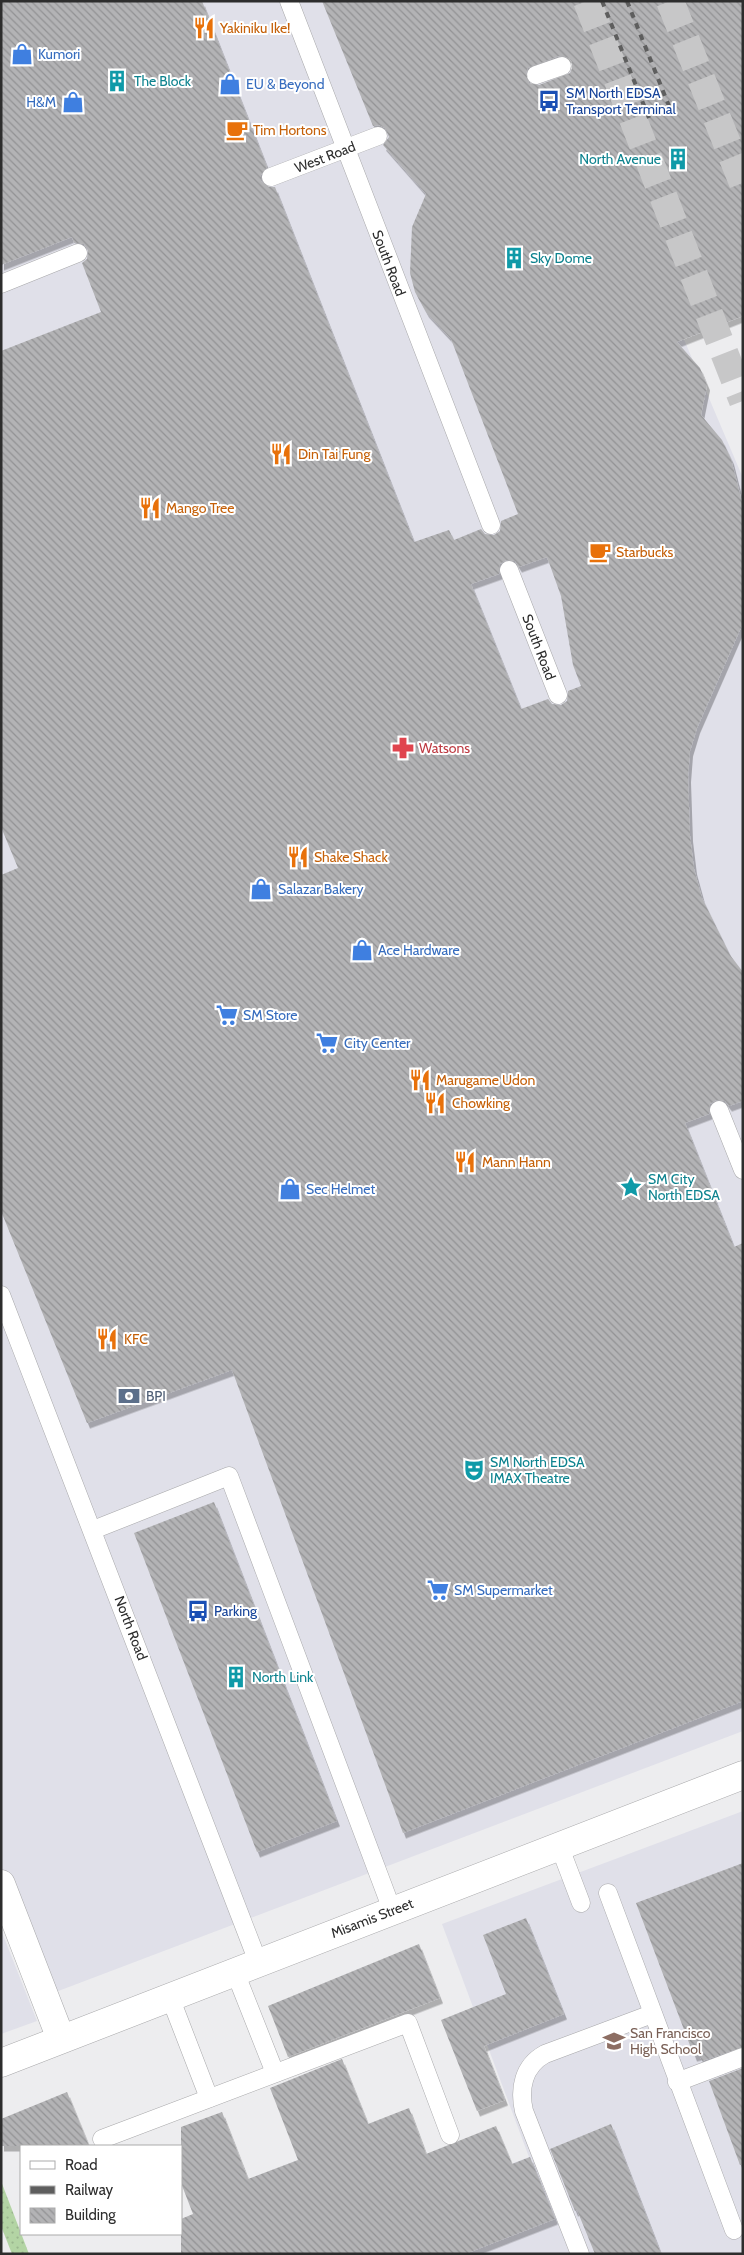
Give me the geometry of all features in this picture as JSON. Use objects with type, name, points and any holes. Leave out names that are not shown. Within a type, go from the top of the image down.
[{"type":"street","name":"Misamis Street","points":[[1,2063],[743,1775]]},
{"type":"street","points":[[1,1884],[61,2039]]},
{"type":"lane","name":"South Road","points":[[289,1],[492,525]]},
{"type":"lane","points":[[536,75],[562,66]]},
{"type":"lane","name":"West Road","points":[[271,178],[378,136]]},
{"type":"lane","points":[[1,284],[78,253]]},
{"type":"lane","name":"South Road","points":[[509,570],[558,695]]},
{"type":"lane","points":[[719,1110],[743,1170]]},
{"type":"lane","name":"North Road","points":[[1,1295],[93,1530],[246,1967],[275,2073]]},
{"type":"lane","points":[[93,1530],[229,1476],[392,1910]]},
{"type":"lane","points":[[559,1845],[581,1903]]},
{"type":"lane","points":[[608,1893],[677,2082],[734,2230]]},
{"type":"lane","points":[[170,1997],[209,2098]]},
{"type":"lane","points":[[580,2254],[524,2111],[521,2092],[523,2081],[532,2064],[545,2054],[652,2014]]},
{"type":"lane","points":[[102,2139],[408,2023],[450,2135]]},
{"type":"lane","points":[[677,2082],[743,2057]]},
{"type":"shaded area","points":[[1,1],[546,1],[582,100],[743,478],[743,1731],[32,2001],[1,1923]]},
{"type":"shaded area","name":"San Francisco High School","points":[[743,1811],[743,2254],[274,2254],[529,2157],[442,1924]]},
{"type":"shaded area","points":[[1,1930],[37,2021],[1,2034]]},
{"type":"green space","points":[[1,2181],[20,2235],[22,2235],[29,2254],[12,2254],[1,2226]]},
{"type":"building","name":"City Center","points":[[1,1],[202,1],[267,167],[261,175],[261,181],[269,187],[275,187],[414,542],[449,530],[454,540],[481,529],[485,534],[494,535],[500,531],[501,521],[518,514],[451,339],[426,312],[415,292],[410,273],[412,227],[426,194],[383,145],[389,137],[385,128],[379,125],[373,126],[322,1],[743,1],[743,316],[677,342],[700,368],[707,385],[701,415],[722,440],[731,459],[743,506],[743,623],[697,728],[690,751],[688,777],[690,836],[694,869],[702,898],[730,955],[743,972],[743,1101],[729,1106],[725,1101],[716,1100],[710,1104],[709,1114],[685,1123],[734,1247],[743,1243],[743,1701],[403,1833],[232,1370],[87,1423],[1,1211],[1,875],[18,868],[1,827],[1,351],[101,312],[82,263],[87,259],[88,250],[84,244],[74,243],[72,237],[1,265]],"holes":[[[559,56],[569,58],[572,62],[570,73],[539,85],[529,83],[526,73],[528,68]],[[547,557],[561,596],[573,665],[581,686],[568,691],[567,701],[561,705],[552,704],[548,699],[521,709],[471,584],[499,574],[500,564],[506,560],[515,561],[519,567]]]},
{"type":"building","name":"North Link","points":[[214,1502],[337,1821],[257,1852],[134,1533]]},
{"type":"building","points":[[743,1863],[743,2047],[702,2061],[699,2055],[694,2056],[636,1903]]},
{"type":"building","points":[[526,1918],[564,2014],[484,2046],[505,2100],[477,2111],[441,2020],[506,1994],[483,1935]]},
{"type":"building","points":[[419,1944],[440,1998],[288,2057],[268,2006]]},
{"type":"building","points":[[342,2059],[368,2124],[409,2108],[426,2154],[496,2126],[512,2164],[530,2157],[555,2219],[465,2254],[181,2254],[182,2219],[193,2214],[182,2186],[181,2127],[222,2112],[248,2179],[298,2160],[270,2088]]},
{"type":"building","points":[[743,2068],[743,2164],[740,2165],[709,2081]]},
{"type":"building","points":[[67,2092],[89,2145],[1,2146],[1,2119]]},
{"type":"building","points":[[611,2124],[661,2254],[595,2254],[550,2149]]},
{"type":"tunnel","points":[[587,1],[743,401]]},
{"type":"tunnel","points":[[670,1],[743,183]]},
{"type":"railway","points":[[602,1],[649,118]]},
{"type":"railway","points":[[627,1],[671,111]]},
{"type":"place","name":"Yakiniku Ike!","points":[[204,28]]},
{"type":"place","name":"Kumori","points":[[22,54]]},
{"type":"place","name":"The Block","points":[[117,81]]},
{"type":"place","name":"EU & Beyond","points":[[230,84]]},
{"type":"place","name":"SM North EDSA Transport Terminal","points":[[549,101]]},
{"type":"place","name":"H&M","points":[[73,102]]},
{"type":"place","name":"Tim Hortons","points":[[237,130]]},
{"type":"place","name":"North Avenue","points":[[678,159]]},
{"type":"place","name":"Sky Dome","points":[[514,258]]},
{"type":"place","name":"Din Tai Fung","points":[[281,454]]},
{"type":"place","name":"Mango Tree","points":[[150,508]]},
{"type":"place","name":"Starbucks","points":[[600,552]]},
{"type":"place","name":"Watsons","points":[[403,748]]},
{"type":"place","name":"Shake Shack","points":[[298,857]]},
{"type":"place","name":"Salazar Bakery","points":[[261,889]]},
{"type":"place","name":"Ace Hardware","points":[[362,950]]},
{"type":"place","name":"SM Store","points":[[227,1015]]},
{"type":"place","name":"City Center","points":[[327,1043]]},
{"type":"place","name":"Marugame Udon","points":[[420,1080]]},
{"type":"place","name":"Chowking","points":[[435,1103]]},
{"type":"place","name":"Mann Hann","points":[[465,1162]]},
{"type":"place","name":"SM City North EDSA","points":[[631,1187]]},
{"type":"place","name":"Sec Helmet","points":[[290,1189]]},
{"type":"place","name":"KFC","points":[[107,1339]]},
{"type":"place","name":"BPI","points":[[129,1396]]},
{"type":"place","name":"SM North EDSA IMAX Theatre","points":[[474,1470]]},
{"type":"place","name":"SM Supermarket","points":[[438,1590]]},
{"type":"place","name":"Parking","points":[[198,1611]]},
{"type":"place","name":"North Link","points":[[236,1677]]},
{"type":"place","name":"San Francisco High School","points":[[614,2041]]}]
